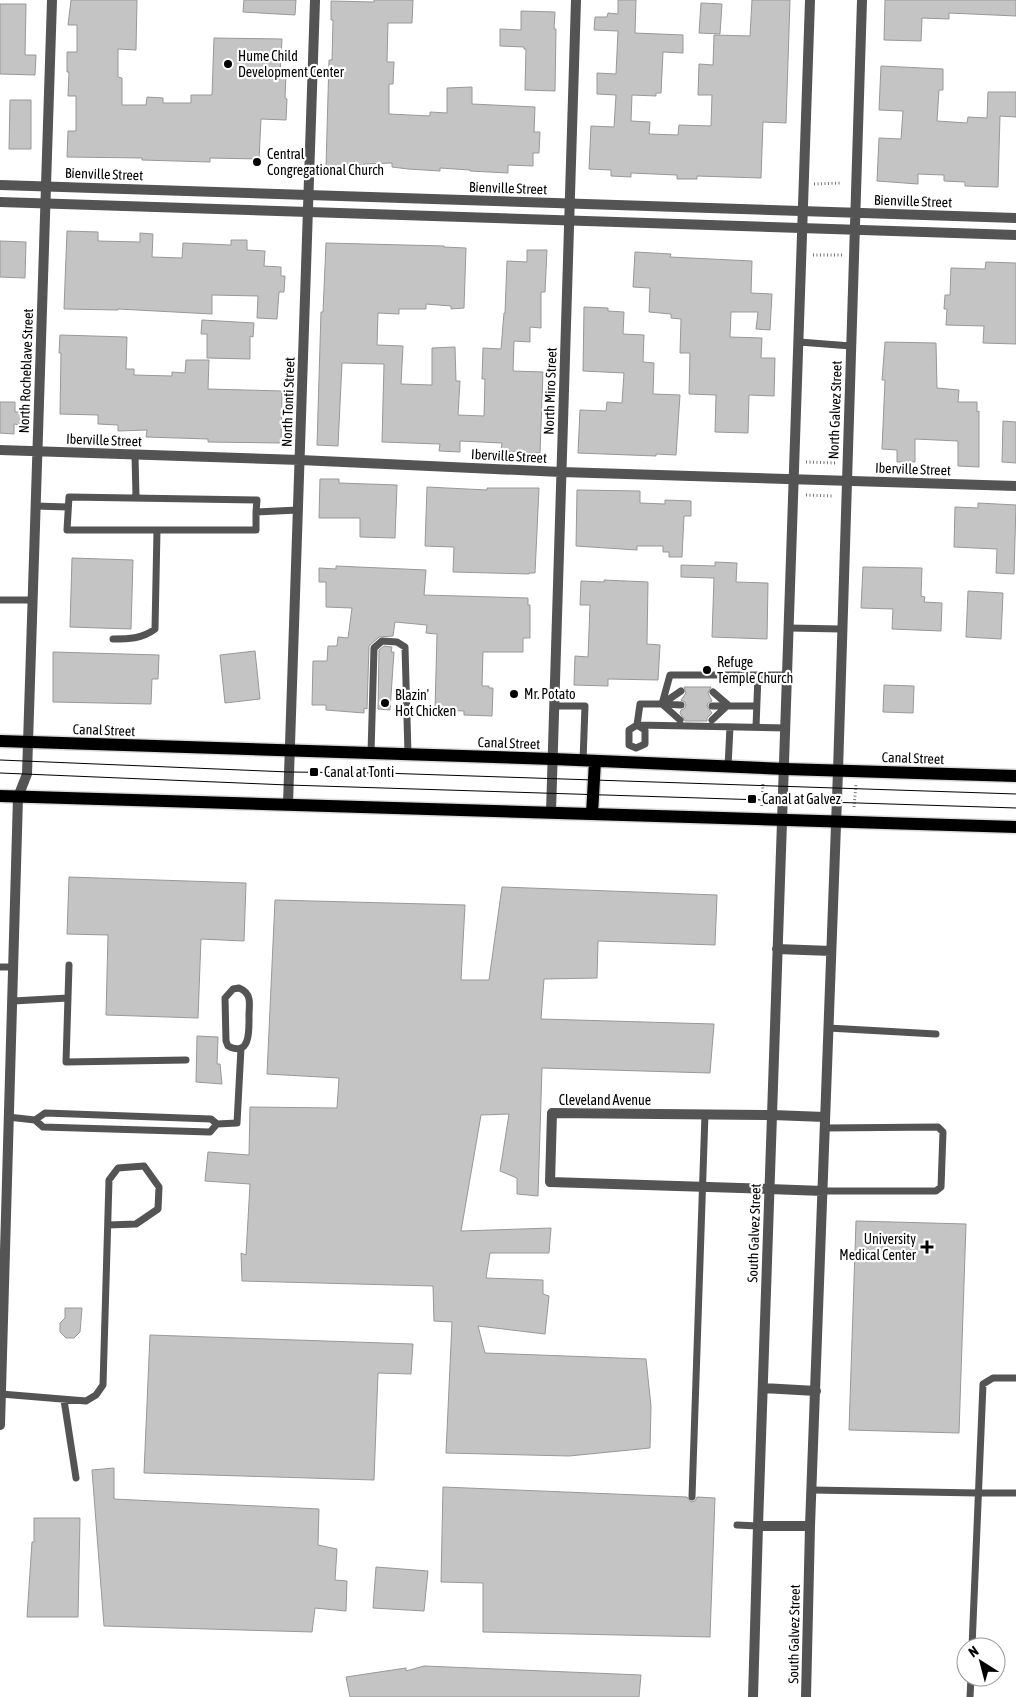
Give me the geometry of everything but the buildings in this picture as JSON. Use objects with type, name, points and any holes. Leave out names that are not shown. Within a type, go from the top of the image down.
[{"type":"main road","name":"Canal Street","points":[[0,741],[1016,776]]},
{"type":"main road","points":[[589,761],[592,814]]},
{"type":"main road","points":[[0,796],[1016,827]]},
{"type":"street","name":"North Rocheblave Street","points":[[0,1425],[8,1117],[5,1090],[13,1000],[18,797],[27,774],[52,0]]},
{"type":"street","name":"North Tonti Street","points":[[288,804],[315,0]]},
{"type":"street","name":"North Miro Street","points":[[551,812],[576,0]]},
{"type":"street","points":[[785,769],[810,0]]},
{"type":"street","name":"North Galvez Street","points":[[835,822],[862,0]]},
{"type":"street","name":"Bienville Street","points":[[0,185],[1016,218]]},
{"type":"street","points":[[0,202],[1016,235]]},
{"type":"street","name":"Iberville Street","points":[[0,450],[300,460],[561,472],[1016,486]]},
{"type":"street","name":"South Galvez Street","points":[[753,1697],[777,949],[785,769]]},
{"type":"street","name":"South Galvez Street","points":[[806,1697],[810,1526],[835,822]]},
{"type":"street","points":[[777,949],[831,951]]},
{"type":"street","name":"Cleveland Avenue","points":[[823,1191],[550,1182],[552,1113],[772,1114],[825,1122]]},
{"type":"street","points":[[763,1388],[816,1391]]},
{"type":"street","points":[[758,1526],[810,1526]]},
{"type":"lane","points":[[799,342],[850,346]]},
{"type":"lane","points":[[135,455],[136,497]]},
{"type":"lane","points":[[69,497],[136,497],[257,500],[256,530],[67,530],[69,497]]},
{"type":"lane","points":[[35,506],[68,507]]},
{"type":"lane","points":[[256,512],[298,510]]},
{"type":"lane","points":[[113,639],[134,639],[155,629],[157,530]]},
{"type":"lane","points":[[0,600],[32,600]]},
{"type":"lane","points":[[789,628],[841,629]]},
{"type":"lane","points":[[371,753],[374,648],[382,641],[397,642],[405,647],[408,754]]},
{"type":"lane","points":[[662,704],[670,675],[788,675]]},
{"type":"lane","points":[[756,727],[758,675]]},
{"type":"lane","points":[[662,704],[681,691]]},
{"type":"lane","points":[[712,692],[728,705]]},
{"type":"lane","points":[[637,725],[640,704],[681,705]]},
{"type":"lane","points":[[662,704],[680,720]]},
{"type":"lane","points":[[712,720],[728,705]]},
{"type":"lane","points":[[555,706],[585,706],[589,761]]},
{"type":"lane","points":[[712,706],[756,706]]},
{"type":"lane","points":[[637,725],[645,730],[645,744],[636,748],[628,745],[629,730],[637,725],[786,728]]},
{"type":"lane","points":[[728,767],[730,727]]},
{"type":"lane","points":[[635,763],[636,748]]},
{"type":"lane","points":[[69,966],[66,1062],[186,1060]]},
{"type":"lane","points":[[0,967],[13,967]]},
{"type":"lane","points":[[35,1120],[45,1113],[211,1119],[217,1124],[237,1124],[241,1048],[249,1038],[249,998],[244,990],[239,988],[233,989],[225,998],[226,1041],[228,1046],[232,1048],[241,1048]]},
{"type":"lane","points":[[13,1000],[68,998]]},
{"type":"lane","points":[[828,1028],[936,1034]]},
{"type":"lane","points":[[692,1497],[701,1186],[705,1114]]},
{"type":"lane","points":[[8,1117],[35,1120],[43,1127],[210,1132],[217,1124]]},
{"type":"lane","points":[[823,1191],[936,1191],[941,1187],[944,1132],[938,1128],[825,1122]]},
{"type":"lane","points":[[1,1394],[86,1401],[96,1395],[103,1385],[109,1180],[118,1168],[144,1166],[159,1187],[158,1209],[136,1224],[108,1225]]},
{"type":"lane","points":[[972,1637],[983,1384],[993,1378],[1016,1378]]},
{"type":"lane","points":[[64,1400],[76,1478]]},
{"type":"lane","points":[[812,1490],[978,1494],[1016,1492]]},
{"type":"lane","points":[[737,1525],[758,1526]]},
{"type":"path","points":[[809,184],[842,183]]},
{"type":"path","points":[[806,255],[842,255]]},
{"type":"path","points":[[800,462],[834,463]]},
{"type":"path","points":[[800,494],[834,496]]},
{"type":"path","points":[[762,806],[764,780]]},
{"type":"path","points":[[854,807],[856,783]]},
{"type":"tram line","points":[[0,760],[289,772],[382,773],[1016,794]]},
{"type":"tram line","points":[[0,773],[288,785],[1016,808]]},
{"type":"place","name":"Hume Child Development Center","points":[[228,64]]},
{"type":"place","name":"Central Congregational Church","points":[[257,162]]},
{"type":"place","name":"Refuge Temple Church","points":[[707,670]]},
{"type":"place","name":"Mr. Potato","points":[[514,694]]},
{"type":"place","name":"Blazin' Hot Chicken","points":[[385,703]]},
{"type":"place","name":"Canal at Tonti","points":[[314,772]]},
{"type":"place","name":"Canal at Galvez","points":[[752,799]]},
{"type":"place","name":"University Medical Center","points":[[927,1247]]}]
